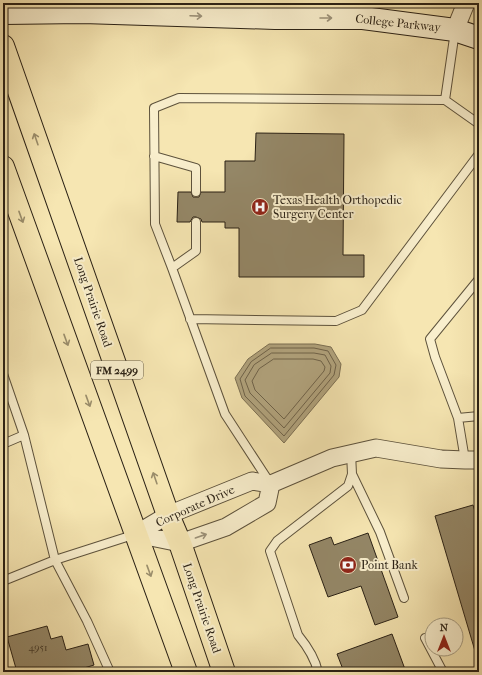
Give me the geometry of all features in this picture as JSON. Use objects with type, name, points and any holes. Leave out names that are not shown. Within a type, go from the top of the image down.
[{"type":"main road","name":"College Parkway","points":[[3,14],[83,12],[275,18],[363,18],[455,30],[479,38]]},
{"type":"main road","name":"Long Prairie Road","points":[[3,46],[168,515],[180,543],[224,672]]},
{"type":"main road","name":"FM 2499","points":[[3,167],[186,672]]},
{"type":"street","points":[[455,30],[466,3]]},
{"type":"street","points":[[180,543],[226,527],[267,503],[271,484],[332,458],[376,448],[441,459],[472,460]]},
{"type":"street","name":"Corporate Drive","points":[[136,534],[168,515],[252,481],[271,484]]},
{"type":"street","name":"Corporate Drive","points":[[136,534],[180,543]]},
{"type":"lane","points":[[445,100],[455,30]]},
{"type":"lane","points":[[271,484],[225,414],[155,224],[154,108],[179,98],[445,100],[479,124]]},
{"type":"lane","points":[[190,319],[336,321],[362,310],[479,154]]},
{"type":"lane","points":[[154,156],[196,168],[196,192]]},
{"type":"lane","points":[[172,268],[196,251],[196,222]]},
{"type":"lane","points":[[472,460],[430,339],[479,279]]},
{"type":"lane","points":[[3,374],[24,435],[55,560],[87,622],[110,672]]},
{"type":"lane","points":[[458,418],[479,416]]},
{"type":"lane","points":[[3,444],[24,435]]},
{"type":"lane","points":[[318,672],[316,664],[306,645],[298,635],[270,551],[277,541],[348,486],[352,474],[351,453]]},
{"type":"lane","points":[[352,474],[380,532],[404,598]]},
{"type":"lane","points":[[3,581],[55,560],[136,534]]},
{"type":"lane","points":[[435,657],[443,672]]},
{"type":"water","points":[[269,344],[315,344],[331,347],[341,364],[339,377],[284,443],[242,398],[235,378],[248,359]]},
{"type":"building","name":"Texas Health Orthopedic Surgery Center","points":[[256,133],[344,134],[343,255],[364,255],[364,277],[239,277],[239,228],[225,228],[225,222],[202,222],[201,219],[196,217],[193,217],[190,222],[177,222],[178,192],[191,192],[193,197],[199,197],[201,192],[225,192],[225,161],[255,161]]},
{"type":"building","points":[[473,505],[479,525],[479,651],[475,651],[435,516]]},
{"type":"building","name":"Point Bank","points":[[368,533],[398,617],[375,625],[361,586],[328,597],[309,545],[331,537],[334,545]]},
{"type":"building","points":[[47,626],[51,639],[62,636],[66,650],[88,644],[94,665],[71,672],[17,672],[7,637]]},
{"type":"building","points":[[392,634],[406,672],[344,672],[337,654]]},
{"type":"place","name":"Texas Health Orthopedic Surgery Center","points":[[260,207]]},
{"type":"place","name":"Point Bank","points":[[348,565]]}]
